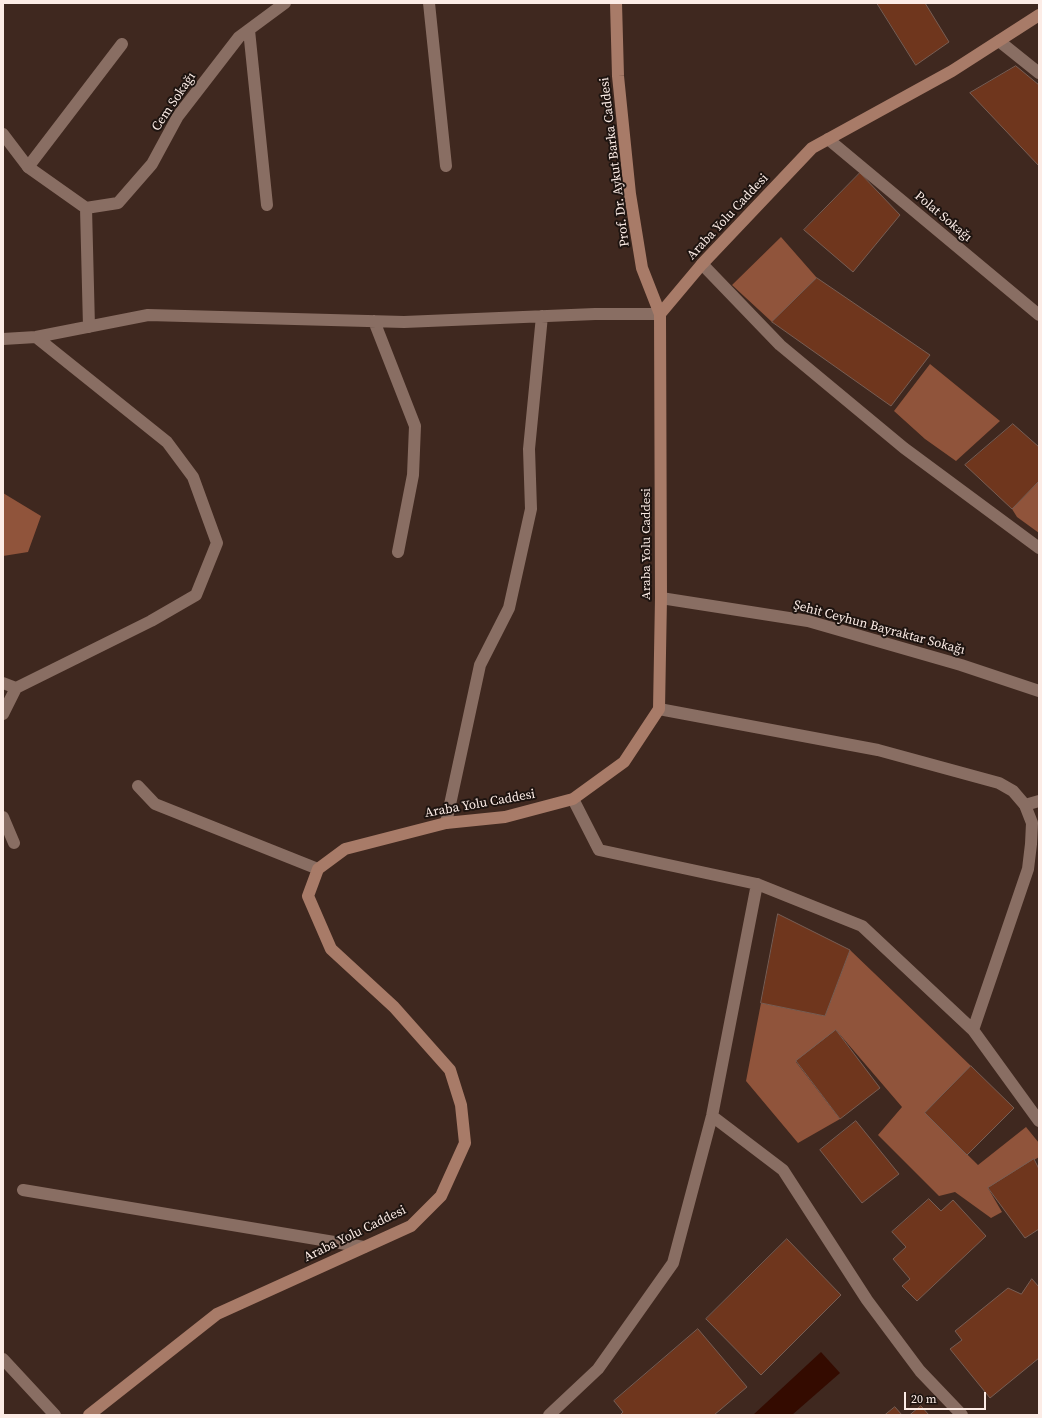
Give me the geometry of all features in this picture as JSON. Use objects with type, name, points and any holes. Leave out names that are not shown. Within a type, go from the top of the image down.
[{"type":"street","name":"Cem Sokağı","points":[[86,208],[118,203],[152,164],[183,110],[239,37],[285,3]]},
{"type":"street","points":[[428,3],[446,166]]},
{"type":"street","name":"Prof. Dr. Aykut Barka Caddesi","points":[[616,3],[618,76],[630,194],[642,268],[660,314]]},
{"type":"street","name":"Araba Yolu Caddesi","points":[[89,1415],[217,1314],[411,1226],[441,1196],[465,1143],[461,1105],[450,1070],[394,1007],[331,949],[308,896],[318,870],[345,849],[446,823],[505,817],[573,799],[624,762],[659,709],[661,598],[660,314],[702,264],[812,148],[952,71],[1039,15]]},
{"type":"street","points":[[249,30],[267,205]]},
{"type":"street","points":[[999,41],[1039,73]]},
{"type":"street","points":[[28,167],[122,44]]},
{"type":"street","points":[[3,134],[28,167],[86,208],[89,327]]},
{"type":"street","name":"Polat Sokağı","points":[[828,139],[1039,315]]},
{"type":"street","points":[[702,264],[780,345],[904,448],[1039,548]]},
{"type":"street","points":[[3,339],[36,337],[148,315],[404,322],[542,316],[660,314]]},
{"type":"street","points":[[446,823],[480,665],[509,608],[531,509],[529,449],[542,316]]},
{"type":"street","points":[[374,321],[415,426],[413,475],[398,552]]},
{"type":"street","points":[[3,714],[16,688],[151,621],[196,595],[217,543],[194,477],[167,442],[36,337]]},
{"type":"street","name":"Şehit Ceyhun Bayraktar Sokağı","points":[[661,598],[808,621],[961,665],[1039,691]]},
{"type":"street","points":[[3,683],[16,688]]},
{"type":"street","points":[[659,709],[878,750],[999,783],[1013,791],[1025,805],[1032,823],[1028,870],[973,1030]]},
{"type":"street","points":[[138,786],[155,804],[318,870]]},
{"type":"street","points":[[573,799],[599,850],[757,884],[862,926],[973,1030],[1039,1121]]},
{"type":"street","points":[[1025,805],[1039,800]]},
{"type":"street","points":[[3,817],[14,843]]},
{"type":"street","points":[[549,1415],[598,1369],[673,1263],[712,1116],[757,884]]},
{"type":"street","points":[[712,1116],[783,1170],[867,1300],[920,1371],[962,1415]]},
{"type":"street","points":[[23,1190],[364,1247]]},
{"type":"street","points":[[3,1359],[55,1415]]},
{"type":"shaded area","points":[[781,237],[817,278],[772,322],[732,285]]},
{"type":"shaded area","points":[[930,364],[1000,421],[956,461],[925,439],[894,411]]},
{"type":"shaded area","points":[[1039,481],[1039,533],[1017,517],[1012,509]]},
{"type":"shaded area","points":[[3,493],[41,516],[28,552],[3,556]]},
{"type":"shaded area","points":[[850,950],[971,1066],[925,1113],[978,1165],[1026,1127],[1039,1143],[1039,1157],[988,1188],[1002,1212],[991,1218],[955,1192],[939,1196],[878,1135],[902,1107],[836,1030],[796,1062],[840,1119],[798,1143],[746,1081],[761,1003],[825,1016]]},
{"type":"shaded area","points":[[821,1352],[840,1373],[792,1415],[753,1415]]},
{"type":"building","points":[[877,3],[925,3],[949,42],[916,65]]},
{"type":"building","points":[[1016,66],[1039,85],[1039,166],[970,93]]},
{"type":"building","points":[[860,173],[900,215],[853,272],[804,230]]},
{"type":"building","points":[[817,278],[930,355],[891,406],[772,322]]},
{"type":"building","points":[[1013,424],[1039,447],[1039,481],[1012,509],[965,465]]},
{"type":"building","points":[[778,914],[850,950],[825,1016],[761,1003]]},
{"type":"building","points":[[836,1030],[880,1088],[840,1119],[796,1061]]},
{"type":"building","points":[[971,1066],[1014,1108],[967,1155],[925,1113]]},
{"type":"building","points":[[856,1121],[899,1174],[862,1203],[820,1150]]},
{"type":"building","points":[[1034,1159],[1039,1169],[1039,1229],[1025,1238],[988,1188]]},
{"type":"building","points":[[929,1199],[941,1211],[953,1200],[986,1236],[917,1301],[902,1286],[910,1279],[893,1259],[906,1247],[892,1232]]},
{"type":"building","points":[[787,1239],[841,1295],[761,1375],[706,1319]]},
{"type":"building","points":[[1032,1279],[1039,1287],[1039,1358],[990,1398],[950,1349],[962,1340],[955,1331],[1008,1288],[1021,1294]]},
{"type":"building","points":[[698,1329],[747,1387],[714,1415],[620,1415],[623,1412],[614,1401]]},
{"type":"building","points":[[921,1406],[929,1415],[910,1415]]},
{"type":"building","points":[[895,1407],[902,1415],[885,1415]]}]
